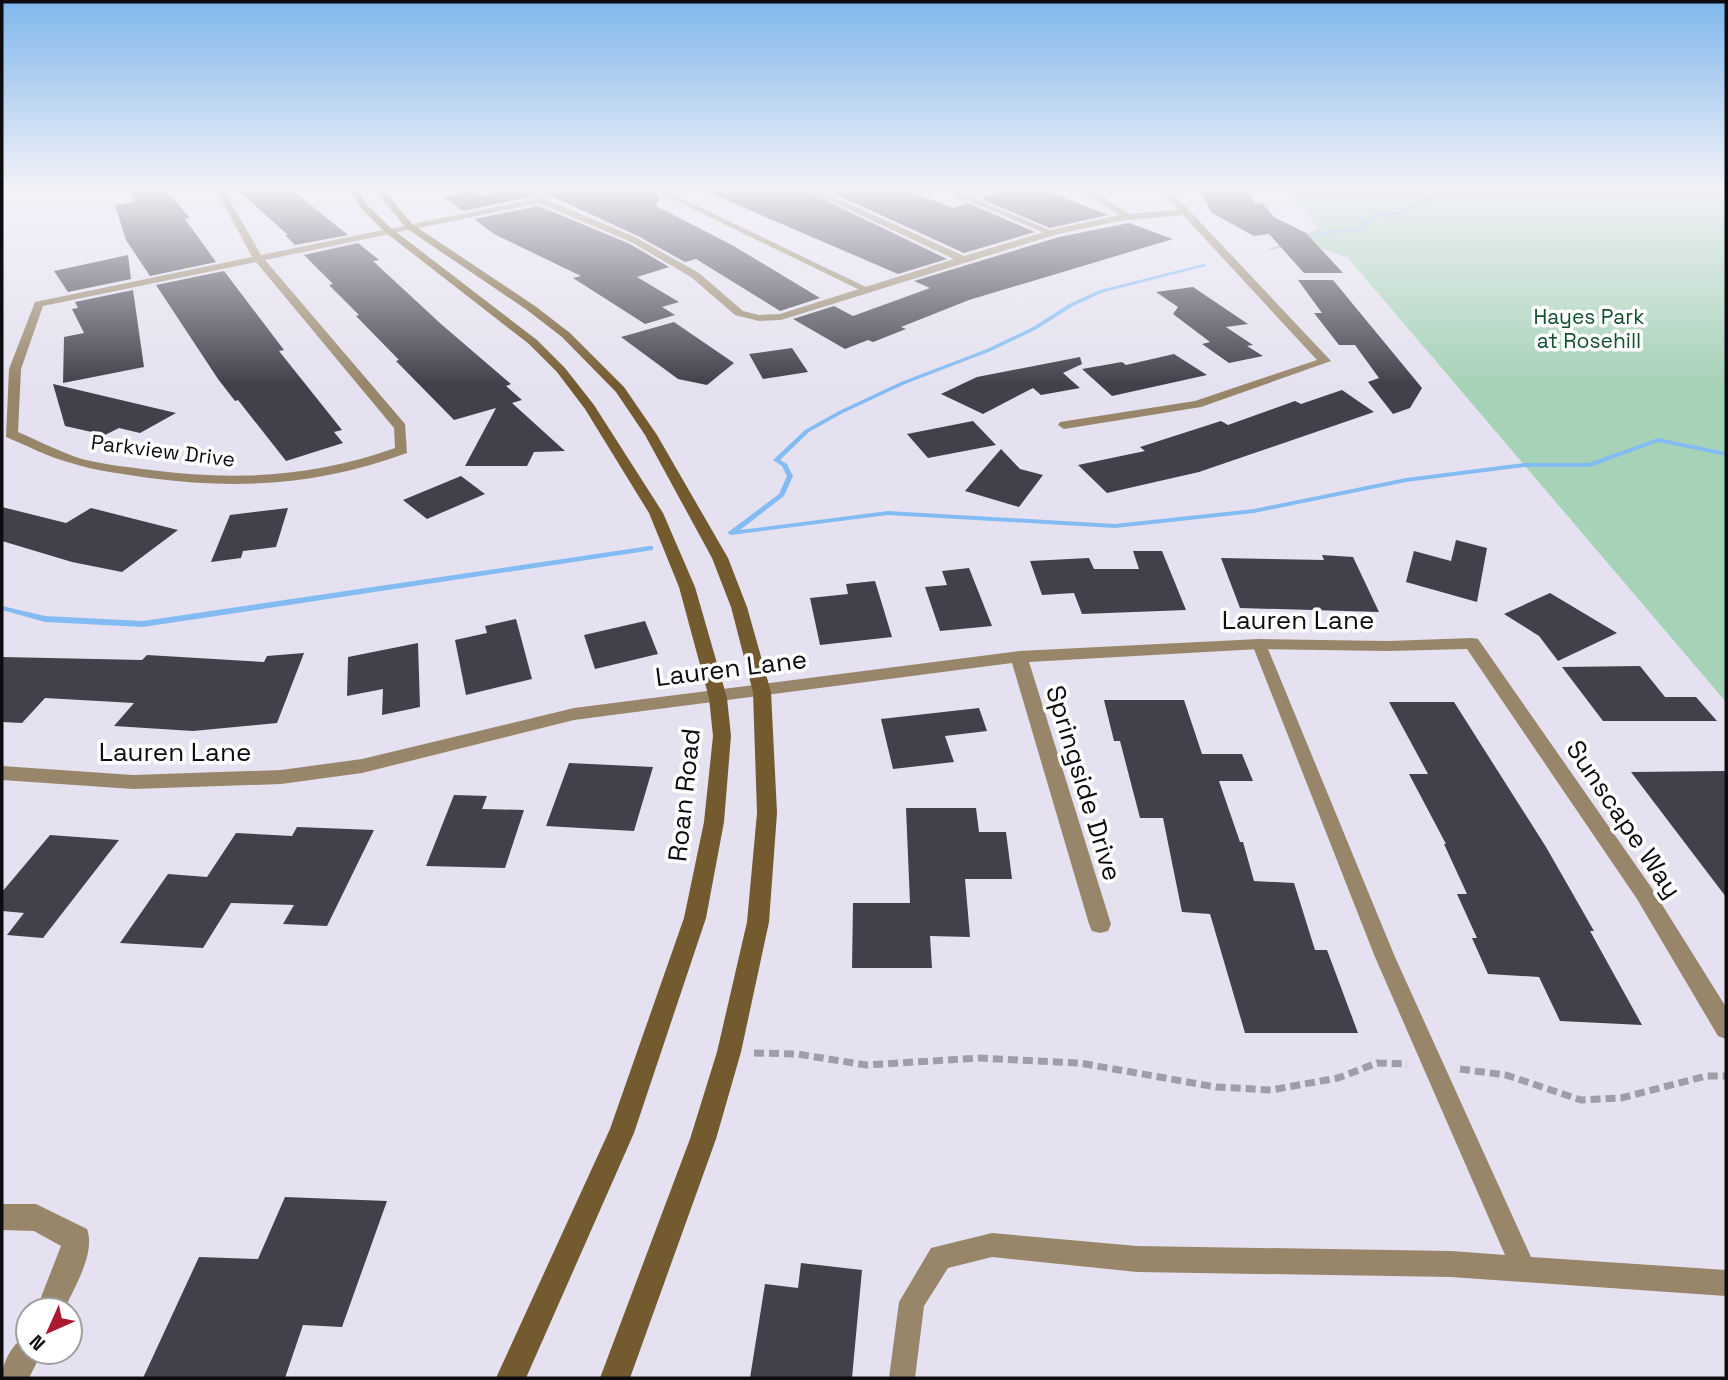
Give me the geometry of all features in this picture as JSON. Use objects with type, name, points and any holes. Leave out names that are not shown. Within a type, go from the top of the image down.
[{"type":"street","points":[[257,257],[270,254]]},
{"type":"street","name":"Roan Road","points":[[420,254],[533,342],[561,370],[590,408],[656,513],[687,587],[718,698],[722,736],[715,822],[695,918],[621,1133],[511,1378]]},
{"type":"street","points":[[451,254],[540,314],[566,335],[620,390],[651,435],[720,558],[739,607],[762,692],[767,746],[766,813],[758,922],[729,1052],[703,1139],[615,1378]]},
{"type":"street","points":[[659,254],[695,275],[739,313],[759,318],[781,317],[863,288],[973,254]]},
{"type":"street","points":[[953,254],[961,258]]},
{"type":"street","points":[[1063,425],[1197,404],[1325,361],[1226,254]]},
{"type":"street","name":"Parkview Drive","points":[[257,257],[400,427],[402,450],[365,464],[278,482],[221,483],[113,469],[70,460],[11,434],[15,369],[38,304],[257,257]]},
{"type":"street","name":"Lauren Lane","points":[[2,773],[133,782],[281,777],[362,766],[574,714],[718,698],[1019,657],[1259,645],[1388,646],[1472,643]]},
{"type":"street","name":"Sunscape Way","points":[[1472,643],[1644,893],[1726,1028]]},
{"type":"street","name":"Springside Drive","points":[[1019,657],[1100,925]]},
{"type":"street","points":[[2,1217],[36,1218],[77,1239],[56,1296]]},
{"type":"lane","points":[[792,254],[863,288]]},
{"type":"lane","points":[[1259,645],[1385,957],[1524,1269]]},
{"type":"lane","points":[[902,1378],[912,1301],[940,1257],[992,1245],[1137,1259],[1451,1264],[1726,1283]]},
{"type":"path","points":[[729,1052],[797,1054],[866,1065],[980,1058],[1080,1063],[1216,1087],[1271,1090],[1338,1078],[1377,1063],[1433,1065],[1506,1075],[1581,1100],[1621,1098],[1706,1076],[1726,1076]]},
{"type":"green space","name":"Hayes Park at Rosehill","points":[[1338,254],[1726,254],[1726,702],[1348,258]]},
{"type":"building","points":[[136,254],[211,254],[216,262],[150,276]]},
{"type":"building","points":[[372,254],[379,260],[373,261],[511,384],[506,386],[522,400],[512,403],[565,451],[534,452],[527,466],[465,466],[496,408],[454,420],[396,361],[399,360],[356,316],[359,315],[329,285],[333,284],[304,255]]},
{"type":"building","points":[[536,254],[648,254],[669,267],[637,277],[679,302],[662,307],[675,315],[645,324],[573,278],[581,276]]},
{"type":"building","points":[[671,254],[748,254],[820,298],[780,311],[696,259],[685,262]]},
{"type":"building","points":[[852,254],[937,254],[947,259],[898,274]]},
{"type":"building","points":[[1002,254],[1121,254],[969,300],[901,327],[906,329],[845,349],[793,319],[834,306],[853,316],[930,288],[914,281]]},
{"type":"building","points":[[1287,254],[1326,254],[1343,273],[1304,273]]},
{"type":"building","points":[[128,255],[131,279],[68,292],[54,271]]},
{"type":"building","points":[[224,271],[284,350],[279,351],[342,430],[334,432],[343,443],[286,461],[218,379],[156,285]]},
{"type":"building","points":[[1298,280],[1333,280],[1422,388],[1410,408],[1393,414],[1368,382],[1379,378],[1355,345],[1339,345],[1314,313],[1322,313]]},
{"type":"building","points":[[1193,287],[1248,324],[1226,327],[1253,345],[1247,346],[1263,356],[1229,363],[1202,344],[1210,342],[1173,314],[1178,307],[1156,292]]},
{"type":"building","points":[[133,290],[144,367],[63,383],[64,337],[84,333],[72,309],[78,308],[75,302]]},
{"type":"building","points":[[674,322],[734,363],[707,385],[678,379],[621,337]]},
{"type":"building","points":[[792,348],[808,372],[763,379],[749,354]]},
{"type":"building","points":[[1174,354],[1207,375],[1112,396],[1082,369],[1122,362],[1126,365]]},
{"type":"building","points":[[1080,357],[1082,364],[1063,373],[1080,388],[1041,395],[1033,388],[983,414],[941,394],[977,377]]},
{"type":"building","points":[[53,384],[176,413],[140,433],[119,428],[105,435],[65,426]]},
{"type":"building","points":[[1342,390],[1374,412],[1199,472],[1107,493],[1078,465],[1145,451],[1140,447],[1221,421],[1228,425],[1295,401],[1301,404]]},
{"type":"building","points":[[973,421],[996,445],[928,458],[907,434]]},
{"type":"building","points":[[1001,449],[1020,469],[1043,475],[1019,507],[965,491]]},
{"type":"building","points":[[461,476],[485,494],[427,519],[403,500]]},
{"type":"building","points":[[2,507],[66,523],[91,508],[178,530],[122,572],[72,562],[2,541]]},
{"type":"building","points":[[288,508],[276,547],[243,551],[241,558],[211,562],[230,515]]},
{"type":"building","points":[[1456,540],[1487,548],[1477,602],[1406,582],[1414,551],[1451,561]]},
{"type":"building","points":[[1133,551],[1162,551],[1186,610],[1082,614],[1074,593],[1042,595],[1030,561],[1089,558],[1094,569],[1139,569]]},
{"type":"building","points":[[1322,555],[1353,557],[1379,612],[1240,608],[1221,558],[1324,560]]},
{"type":"building","points":[[969,568],[992,626],[940,631],[925,587],[947,585],[942,571]]},
{"type":"building","points":[[875,581],[892,637],[820,645],[810,598],[848,594],[846,584]]},
{"type":"building","points":[[1550,593],[1617,633],[1558,661],[1539,636],[1504,614]]},
{"type":"building","points":[[516,619],[532,679],[466,695],[455,640],[487,633],[485,626]]},
{"type":"building","points":[[645,621],[658,654],[595,669],[584,635]]},
{"type":"building","points":[[418,643],[420,707],[382,715],[383,689],[347,696],[348,657]]},
{"type":"building","points":[[304,653],[277,723],[193,731],[114,726],[134,703],[45,698],[22,723],[2,722],[2,657],[142,660],[147,655],[264,662],[267,656]]},
{"type":"building","points":[[1640,666],[1665,697],[1696,697],[1717,721],[1603,721],[1562,667]]},
{"type":"building","points":[[1104,700],[1184,700],[1202,754],[1242,754],[1253,781],[1219,781],[1240,842],[1243,842],[1254,881],[1294,883],[1315,950],[1327,950],[1358,1033],[1245,1033],[1210,914],[1182,912],[1163,818],[1140,818],[1120,741],[1114,741]]},
{"type":"building","points":[[1389,702],[1454,702],[1546,847],[1594,931],[1590,931],[1642,1025],[1560,1021],[1539,977],[1488,974],[1472,938],[1477,938],[1457,894],[1467,894],[1446,844],[1409,774],[1428,774]]},
{"type":"building","points":[[979,708],[987,731],[945,736],[954,762],[893,769],[881,719]]},
{"type":"building","points":[[569,763],[653,767],[634,831],[546,826]]},
{"type":"building","points":[[1726,771],[1726,897],[1631,772]]},
{"type":"building","points":[[454,795],[487,796],[482,809],[524,810],[505,868],[426,866]]},
{"type":"building","points":[[906,808],[976,808],[979,832],[1006,832],[1012,879],[965,879],[970,937],[930,936],[932,968],[852,968],[853,903],[910,903]]},
{"type":"building","points":[[297,827],[374,830],[327,926],[283,924],[294,905],[231,903],[203,948],[120,943],[168,874],[207,877],[236,833],[292,836]]},
{"type":"building","points":[[50,835],[119,840],[43,938],[7,935],[24,913],[2,911],[2,892]]},
{"type":"building","points":[[285,1197],[387,1201],[342,1327],[303,1325],[285,1378],[143,1378],[199,1257],[258,1259]]},
{"type":"building","points":[[801,1263],[862,1270],[852,1378],[750,1378],[765,1284],[798,1288]]},
{"type":"waterway","points":[[732,532],[782,495],[790,476],[785,465],[776,460],[807,431],[903,383],[989,350],[1102,291],[1204,265]]},
{"type":"waterway","points":[[731,533],[888,513],[1115,526],[1254,511],[1406,480],[1524,465],[1590,465],[1658,440],[1726,454]]},
{"type":"waterway","points":[[2,608],[45,619],[143,624],[650,548]]}]
